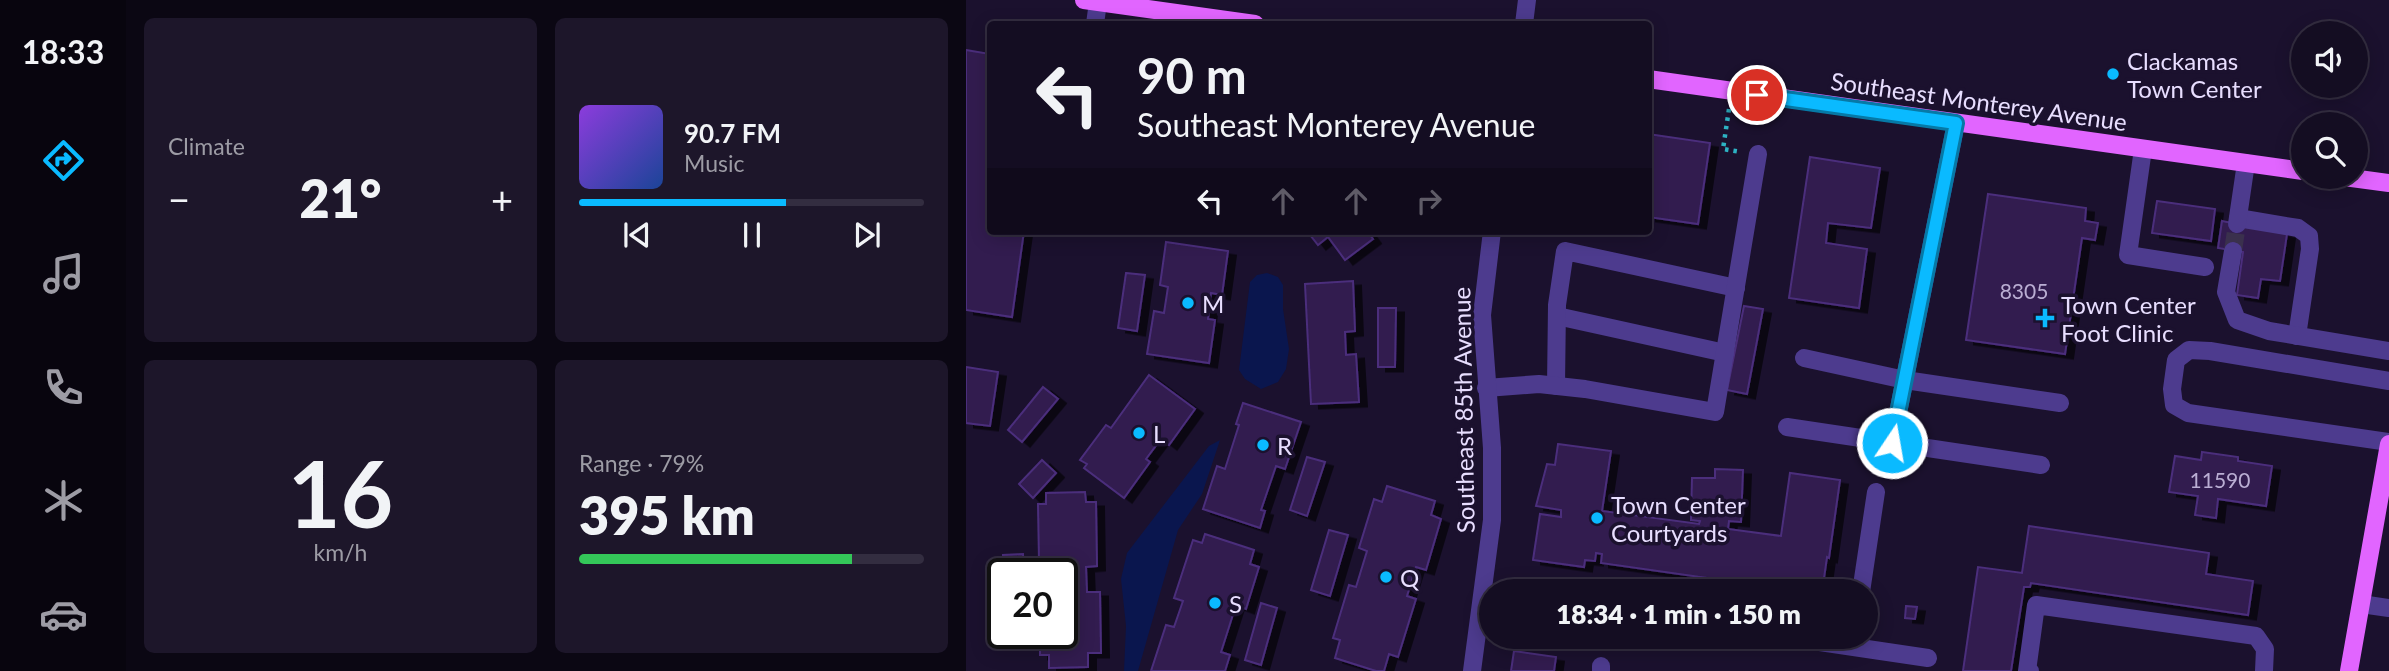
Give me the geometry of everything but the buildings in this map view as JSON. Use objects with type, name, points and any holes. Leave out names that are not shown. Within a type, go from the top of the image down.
[{"type":"main road","points":[[1091,1],[1234,21]]},
{"type":"main road","name":"Southeast Monterey Avenue","points":[[1652,80],[2291,169]]},
{"type":"main road","points":[[2368,180],[2389,183]]},
{"type":"main road","points":[[2349,671],[2389,443]]},
{"type":"street","points":[[1524,21],[1528,0]]},
{"type":"street","points":[[1091,1],[1094,21]]},
{"type":"street","points":[[1892,443],[1956,123]]},
{"type":"street","points":[[2143,149],[2128,255],[2205,267]]},
{"type":"street","points":[[1486,388],[1539,384],[1715,412],[1758,154]]},
{"type":"street","points":[[2246,163],[2237,221],[2298,228],[2309,236],[2310,249],[2297,336]]},
{"type":"street","name":"Southeast 85th Avenue","points":[[1488,579],[1493,492],[1482,315],[1492,235]]},
{"type":"street","points":[[1556,386],[1557,316],[1565,251],[1736,288]]},
{"type":"street","points":[[2233,251],[2226,292],[2237,320],[2269,331],[2389,351]]},
{"type":"street","points":[[1557,316],[1725,353]]},
{"type":"street","points":[[2389,381],[2210,351],[2189,350],[2176,360],[2172,389],[2174,405],[2188,413],[2389,443]]},
{"type":"street","points":[[1804,358],[1905,380],[2060,402]]},
{"type":"street","points":[[1787,427],[2041,465]]},
{"type":"street","points":[[1863,579],[1876,492]]},
{"type":"street","points":[[2361,604],[2389,608]]},
{"type":"street","points":[[2030,671],[2027,671],[2036,605],[2256,636],[2264,649],[2270,670]]},
{"type":"street","name":"Southeast 85th Avenue","points":[[1472,671],[1479,635]]},
{"type":"street","points":[[1878,647],[1928,658]]},
{"type":"path","points":[[1731,91],[1723,149],[1758,154]]},
{"type":"shaded area","points":[[1267,273],[1278,277],[1283,285],[1283,309],[1289,349],[1286,369],[1278,382],[1261,389],[1245,379],[1239,370],[1250,282],[1257,275]]},
{"type":"shaded area","points":[[1220,440],[1202,494],[1178,530],[1138,671],[1124,671],[1126,626],[1121,579],[1127,553],[1209,446]]},
{"type":"tunnel","points":[[2233,251],[2237,224]]},
{"type":"place","name":"Clackamas Town Center","points":[[2113,74]]},
{"type":"place","name":"M","points":[[1188,303]]},
{"type":"place","name":"Town Center Foot Clinic","points":[[2045,318]]},
{"type":"place","name":"L","points":[[1139,433]]},
{"type":"place","name":"R","points":[[1263,445]]},
{"type":"place","name":"Town Center Courtyards","points":[[1597,518]]},
{"type":"place","name":"Q","points":[[1386,577]]},
{"type":"place","name":"S","points":[[1215,603]]},
{"type":"route","points":[[1757,95],[1956,123],[1892,443]]}]
